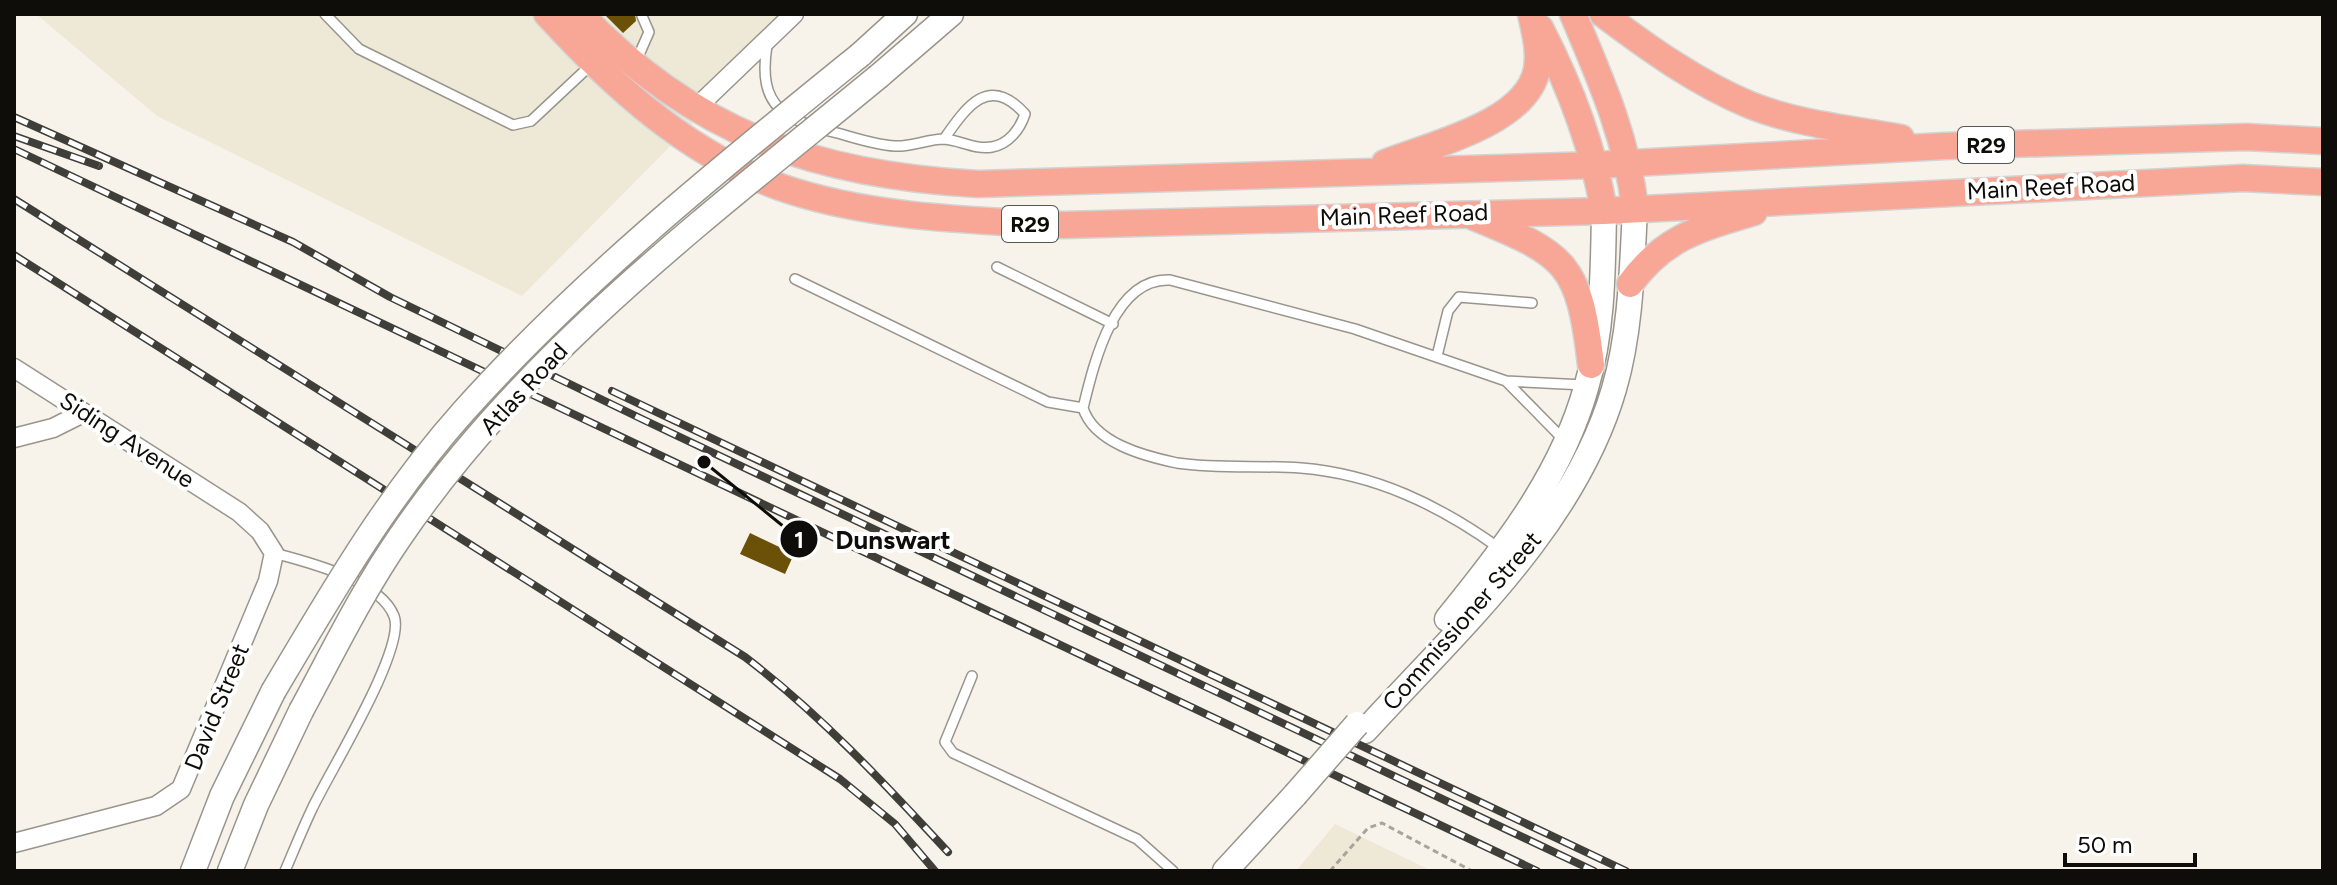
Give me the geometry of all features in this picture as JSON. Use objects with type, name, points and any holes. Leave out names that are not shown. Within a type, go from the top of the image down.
[{"type":"main road","name":"Main Reef Road","points":[[547,14],[626,74],[691,142],[778,186],[810,196],[916,215],[1063,225],[1604,211],[2243,178],[2323,182]]},
{"type":"main road","name":"Main Reef Road","points":[[580,14],[602,54]]},
{"type":"main road","name":"Atlas Road","points":[[193,871],[222,796],[273,692],[345,569],[433,448],[525,347],[616,261],[905,14]]},
{"type":"main road","name":"Atlas Road","points":[[230,871],[279,754],[369,585],[445,478],[523,387],[591,319],[702,221],[951,14]]},
{"type":"main road","name":"Commissioner Street","points":[[1510,556],[1566,443],[1589,375],[1600,313],[1604,211],[1596,165],[1572,96],[1532,14]]},
{"type":"main road","points":[[1367,170],[1475,129],[1517,102],[1536,72],[1539,51],[1532,14]]},
{"type":"main road","name":"Commissioner Street","points":[[1243,871],[1300,798],[1564,495],[1606,412],[1621,356],[1635,208],[1629,162],[1609,96],[1573,14]]},
{"type":"main road","points":[[1603,14],[1684,70],[1751,105],[1814,123],[1945,146]]},
{"type":"main road","name":"Main Reef Road","points":[[626,74],[769,146],[819,161],[923,181],[993,184],[1596,165],[1945,146],[2246,137],[2323,141]]},
{"type":"main road","points":[[1630,284],[1644,265],[1675,239],[1796,200]]},
{"type":"main road","points":[[1463,213],[1526,238],[1562,264],[1572,277],[1583,306],[1589,375]]},
{"type":"main road","name":"Commissioner Street","points":[[1225,871],[1300,798]]},
{"type":"street","points":[[695,109],[794,14]]},
{"type":"street","name":"Siding Avenue","points":[[14,368],[239,512],[260,531],[274,553]]},
{"type":"street","points":[[14,438],[53,428],[83,413]]},
{"type":"street","name":"David Street","points":[[14,843],[156,806],[181,789],[268,581],[274,553]]},
{"type":"lane","points":[[325,14],[359,49],[513,125],[531,121],[602,54]]},
{"type":"lane","points":[[626,74],[649,32],[642,16]]},
{"type":"lane","points":[[768,41],[763,72],[766,85],[787,118],[818,129],[897,146],[944,139],[992,147],[1007,141],[1021,126],[1025,114],[1010,97],[990,95],[972,102],[944,139]]},
{"type":"lane","points":[[997,267],[1113,324]]},
{"type":"lane","points":[[795,279],[1048,402],[1083,408],[1099,433],[1157,459],[1200,467],[1303,468],[1365,480],[1431,503],[1510,556]]},
{"type":"lane","points":[[1083,408],[1113,324],[1131,292],[1148,281],[1170,280],[1355,329],[1506,381],[1589,375]]},
{"type":"lane","points":[[1437,356],[1448,311],[1459,297],[1532,303]]},
{"type":"lane","points":[[1506,381],[1566,443]]},
{"type":"lane","points":[[274,553],[335,572],[384,598],[395,618],[395,636],[380,677],[312,809],[285,871]]},
{"type":"lane","points":[[972,676],[945,742],[953,753],[1137,839],[1173,871]]},
{"type":"path","points":[[1330,871],[1368,828],[1382,823],[1472,871]]},
{"type":"shaded area","points":[[36,14],[801,14],[522,296],[157,116]]},
{"type":"shaded area","points":[[1335,824],[1432,871],[1296,871]]},
{"type":"building","points":[[604,14],[635,14],[636,21],[623,33]]},
{"type":"building","points":[[750,533],[794,554],[785,574],[740,554]]},
{"type":"railway","points":[[14,117],[293,242],[390,297],[644,420],[1594,871]]},
{"type":"railway","points":[[14,136],[99,166]]},
{"type":"railway","points":[[14,149],[1537,871]]},
{"type":"railway","points":[[14,199],[745,657],[825,726],[948,852]]},
{"type":"railway","points":[[14,255],[840,779],[895,824],[935,871]]},
{"type":"railway","points":[[612,391],[1626,871]]},
{"type":"place","name":"Dunswart","points":[[704,462]]}]
